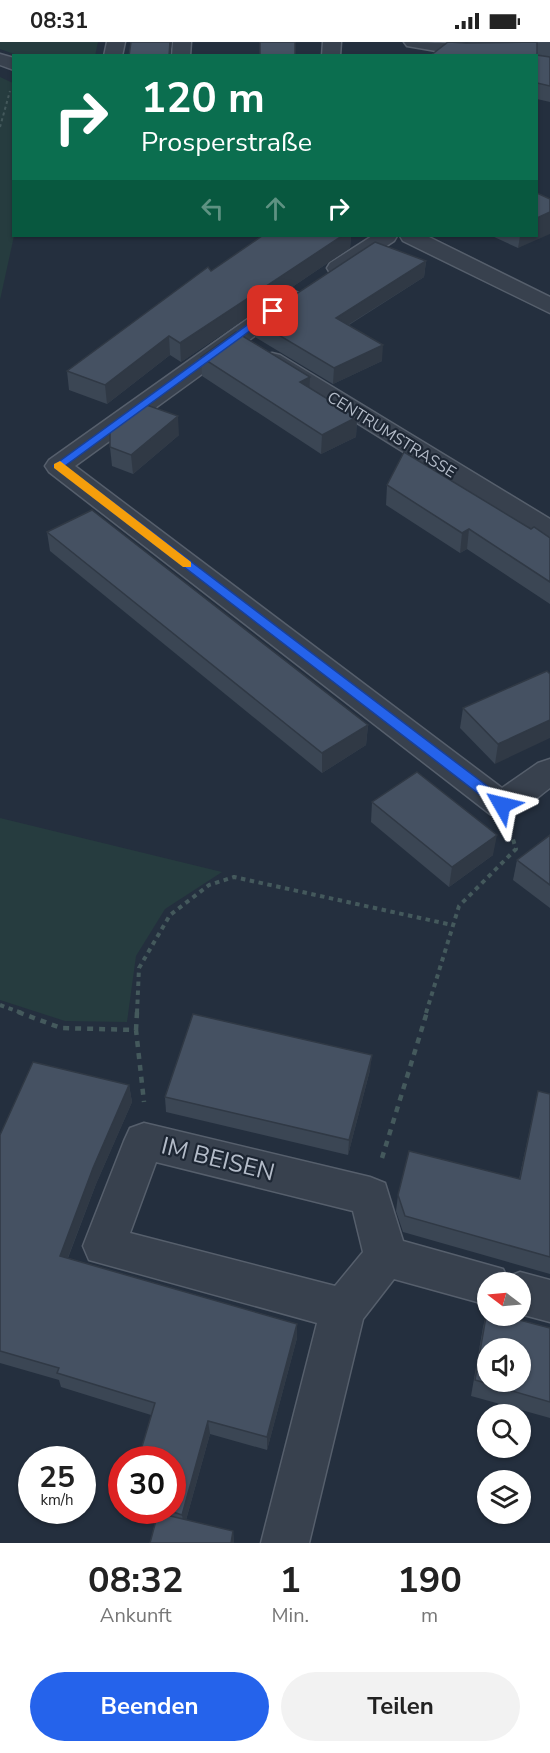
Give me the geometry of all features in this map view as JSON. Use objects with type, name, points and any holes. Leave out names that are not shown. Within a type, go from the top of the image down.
[{"type":"street","points":[[413,42],[491,54]]},
{"type":"street","points":[[384,237],[235,337],[58,466],[502,805],[550,771]]},
{"type":"street","points":[[413,237],[550,306]]},
{"type":"street","name":"CENTRUMSTRASSE","points":[[235,337],[550,531]]},
{"type":"street","name":"IM BEISEN","points":[[343,1309],[104,1246],[144,1142],[370,1196]]},
{"type":"street","points":[[370,1196],[386,1257]]},
{"type":"street","points":[[285,1543],[343,1309],[386,1257]]},
{"type":"street","points":[[386,1257],[477,1281]]},
{"type":"street","points":[[531,1296],[550,1301]]},
{"type":"path","points":[[0,127],[11,88]]},
{"type":"path","points":[[370,1196],[459,906],[516,849],[502,805]]},
{"type":"path","points":[[144,1142],[146,1115],[136,1029],[139,968],[170,915],[209,885],[234,878],[452,925]]},
{"type":"path","points":[[0,1005],[61,1028],[136,1029]]},
{"type":"green space","points":[[0,42],[98,42],[95,54],[14,54],[0,49]]},
{"type":"green space","points":[[0,77],[12,83],[14,237],[0,300]]},
{"type":"green space","points":[[0,818],[222,872],[165,909],[136,956],[127,1022],[65,1021],[0,1000]]},
{"type":"building","points":[[131,42],[170,42],[169,54],[129,54]]},
{"type":"building","points":[[260,42],[295,42],[295,54],[260,54]]},
{"type":"building","points":[[448,42],[537,42],[537,54],[433,54]]},
{"type":"building","points":[[538,55],[550,57],[550,86],[538,83]]},
{"type":"building","points":[[538,193],[550,199],[550,212],[538,218]]},
{"type":"building","points":[[261,237],[340,237],[180,343],[169,336],[105,385],[67,371],[208,267],[211,271]]},
{"type":"building","points":[[375,242],[426,261],[336,318],[383,345],[334,368],[255,321]]},
{"type":"building","points":[[236,332],[310,377],[300,382],[357,417],[322,435],[201,357]]},
{"type":"building","points":[[141,403],[178,416],[131,455],[110,447],[110,428]]},
{"type":"building","points":[[404,452],[531,529],[534,527],[550,538],[550,582],[469,529],[462,533],[387,485]]},
{"type":"building","points":[[92,510],[368,725],[322,753],[47,532]]},
{"type":"building","points":[[547,671],[550,674],[550,720],[498,744],[463,708]]},
{"type":"building","points":[[417,772],[497,835],[452,867],[372,802]]},
{"type":"building","points":[[550,835],[550,885],[517,860]]},
{"type":"building","points":[[193,1014],[372,1055],[349,1140],[165,1097]]},
{"type":"building","points":[[33,1062],[129,1085],[93,1168],[60,1256],[297,1324],[267,1437],[208,1421],[186,1501],[186,1446],[142,1446],[155,1403],[57,1373],[59,1368],[0,1351],[0,1135]]},
{"type":"building","points":[[538,1091],[550,1094],[550,1257],[405,1216],[398,1195],[409,1151],[520,1179]]},
{"type":"building","points":[[531,1323],[550,1328],[550,1402],[516,1392],[531,1392],[531,1338],[482,1338],[484,1326],[531,1326]]},
{"type":"building","points":[[186,1520],[233,1531],[231,1543],[150,1543],[155,1524],[186,1524]]},
{"type":"slow traffic","points":[[60,465],[58,466],[187,565]]},
{"type":"route","points":[[273,311],[58,466],[502,805]]}]
